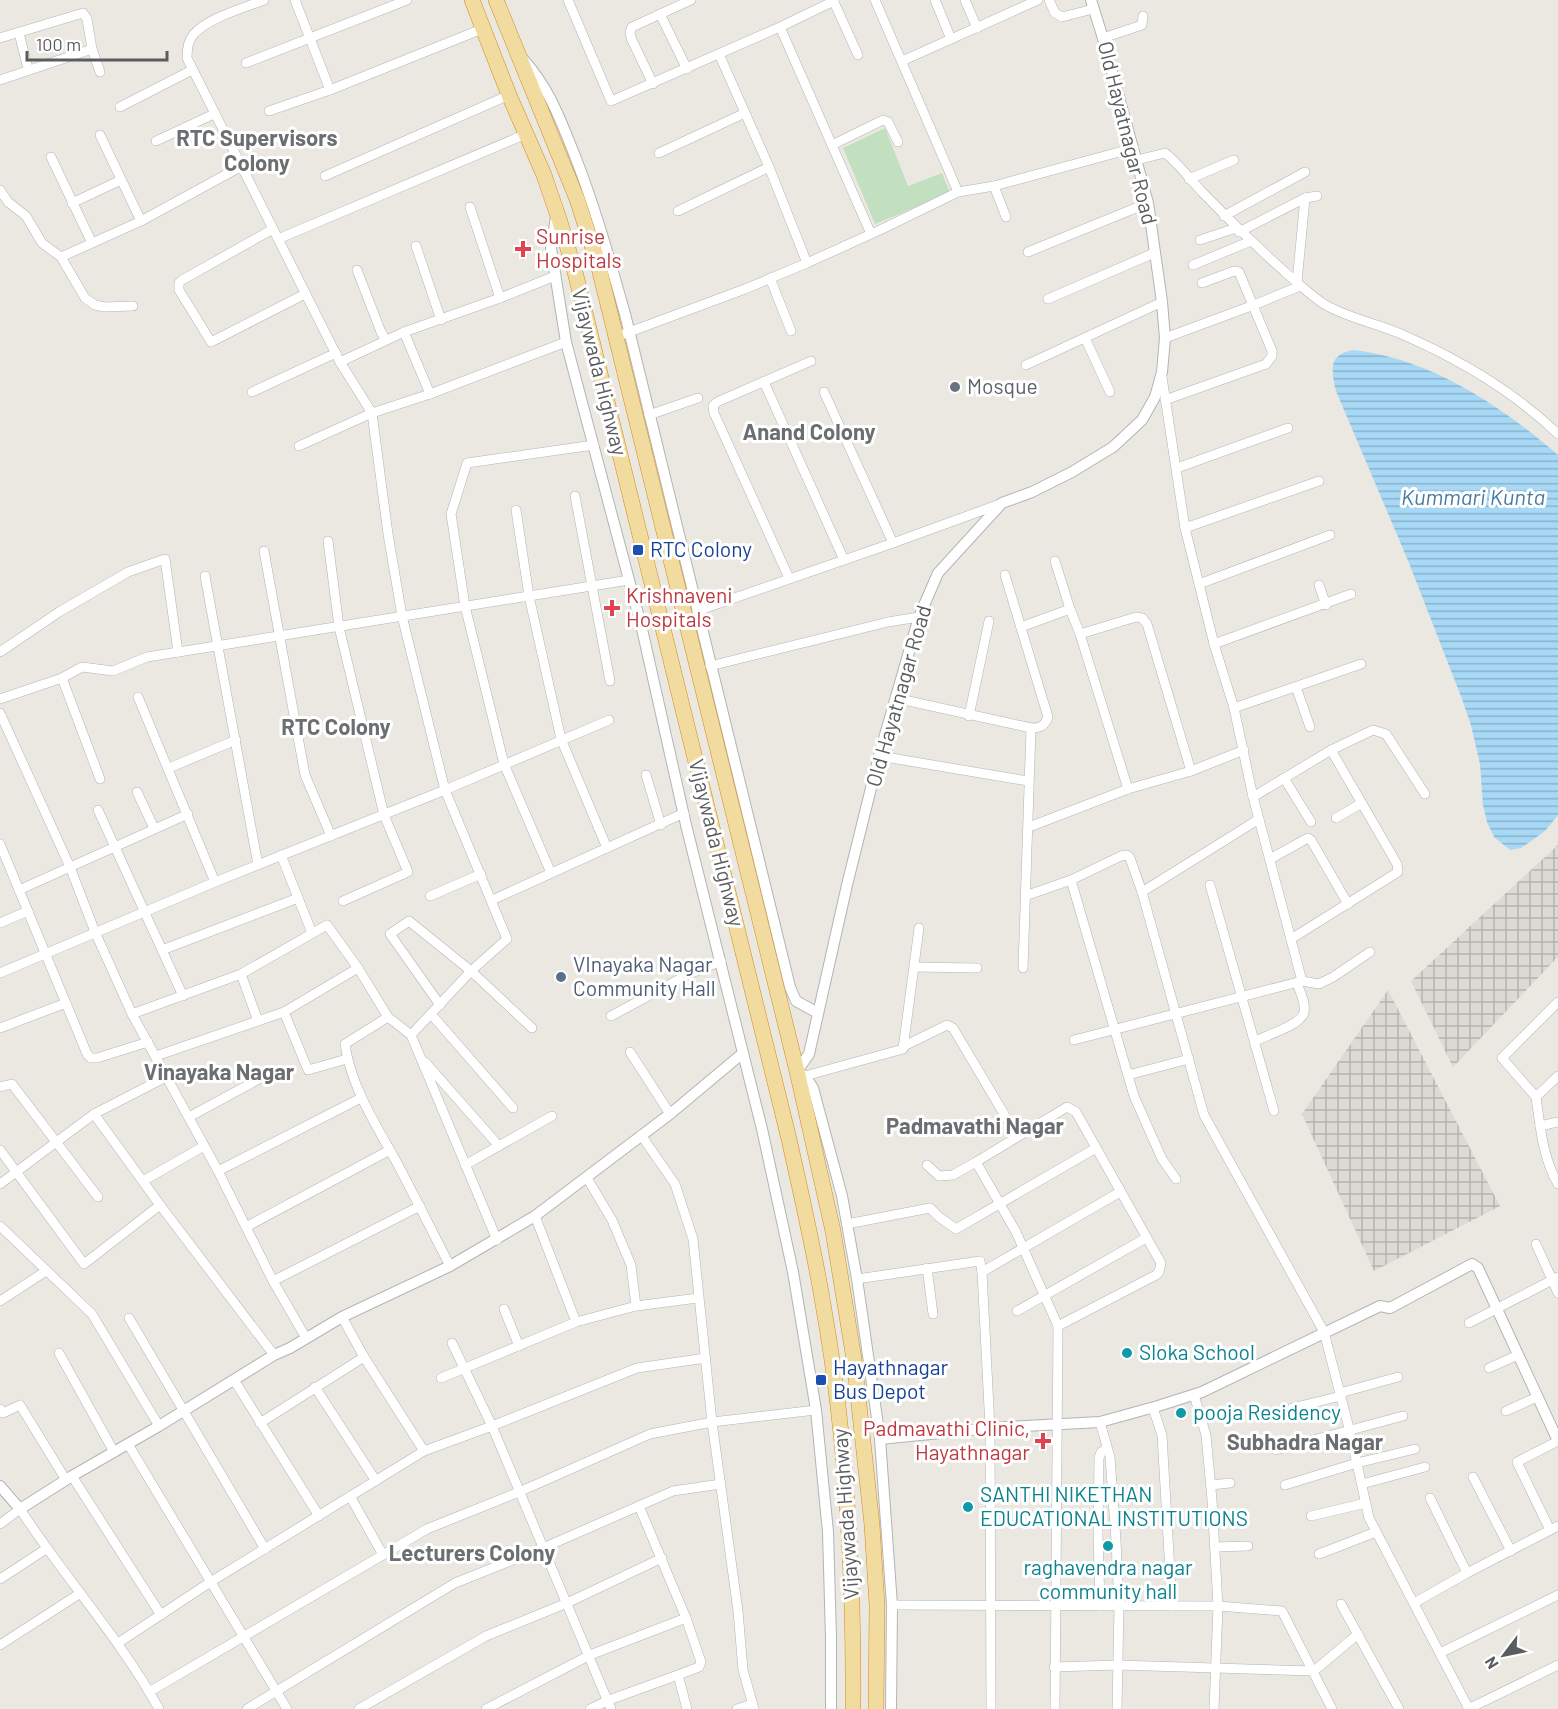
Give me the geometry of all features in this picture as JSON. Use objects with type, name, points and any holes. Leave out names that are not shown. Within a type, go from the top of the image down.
[{"type":"highway","name":"Vijaywada Highway","points":[[472,0],[556,212],[591,332],[811,1236],[832,1363],[850,1525],[853,1709]]},
{"type":"highway","name":"Vijaywada Highway","points":[[496,0],[577,199],[623,335],[801,1073],[854,1359],[872,1525],[877,1605],[876,1709]]},
{"type":"highway","points":[[517,115],[539,105]]},
{"type":"highway","points":[[853,1670],[876,1670]]},
{"type":"street","points":[[264,0],[205,25],[192,35],[187,46],[186,57],[305,294],[338,357],[372,413],[388,534],[402,616],[445,790],[507,939],[471,971],[411,1035]]},
{"type":"street","points":[[295,0],[330,90]]},
{"type":"street","points":[[246,63],[407,0]]},
{"type":"street","points":[[568,0],[611,101],[780,27],[834,0],[858,55]]},
{"type":"street","points":[[653,84],[630,32],[632,27],[691,0]]},
{"type":"street","points":[[875,0],[958,192]]},
{"type":"street","points":[[934,0],[951,39]]},
{"type":"street","points":[[965,0],[977,28]]},
{"type":"street","points":[[902,61],[1038,0]]},
{"type":"street","points":[[1049,0],[1055,14],[1062,18],[1092,4]]},
{"type":"street","name":"Old Hayatnagar Road","points":[[801,1073],[809,1054],[879,756],[919,617],[938,573],[1002,503],[1032,492],[1062,477],[1113,447],[1142,420],[1155,397],[1165,338],[1148,203],[1092,4]]},
{"type":"street","points":[[0,38],[83,13],[87,19],[92,49],[100,72]]},
{"type":"street","points":[[660,14],[687,69]]},
{"type":"street","points":[[1103,38],[1142,25],[1143,15]]},
{"type":"street","points":[[780,27],[871,234]]},
{"type":"street","points":[[268,111],[330,90],[483,29]]},
{"type":"street","points":[[19,33],[28,69]]},
{"type":"street","points":[[0,80],[92,49]]},
{"type":"street","points":[[517,52],[539,77],[555,105],[586,184],[608,254],[623,335],[649,415],[710,666],[730,776],[790,987],[796,1000],[818,1013]]},
{"type":"street","points":[[719,54],[769,167],[807,263]]},
{"type":"street","points":[[120,107],[192,70]]},
{"type":"street","points":[[325,176],[509,95]]},
{"type":"street","points":[[659,153],[745,113]]},
{"type":"street","points":[[156,141],[214,114]]},
{"type":"street","points":[[832,145],[883,120],[888,122],[898,142]]},
{"type":"street","points":[[278,239],[526,134]]},
{"type":"street","points":[[100,135],[141,221]]},
{"type":"street","points":[[623,335],[807,263],[958,192],[994,186],[1134,148]]},
{"type":"street","points":[[1137,160],[1165,153],[1175,161],[1237,230],[1298,284],[1336,310],[1400,333],[1479,372],[1535,413],[1558,434]]},
{"type":"street","points":[[51,157],[92,243]]},
{"type":"street","points":[[1190,179],[1234,160]]},
{"type":"street","points":[[61,257],[141,221],[240,167]]},
{"type":"street","points":[[678,211],[769,167]]},
{"type":"street","points":[[1224,216],[1305,172]]},
{"type":"street","points":[[72,203],[121,180]]},
{"type":"street","points":[[994,186],[1006,217]]},
{"type":"street","points":[[0,190],[8,202],[26,216],[42,243],[61,257],[85,298],[95,305],[104,307],[133,306]]},
{"type":"street","points":[[1200,240],[1237,230],[1305,198],[1317,196]]},
{"type":"street","points":[[1298,284],[1305,198]]},
{"type":"street","points":[[1028,252],[1148,203]]},
{"type":"street","points":[[470,207],[500,298]]},
{"type":"street","points":[[556,212],[551,249],[566,342],[629,580],[743,1053],[793,1272],[816,1410],[828,1532],[831,1709]]},
{"type":"street","points":[[273,229],[182,280],[179,283],[179,290],[211,342],[305,294]]},
{"type":"street","points":[[1193,265],[1251,241]]},
{"type":"street","points":[[416,246],[441,320]]},
{"type":"street","points":[[1048,300],[1154,253]]},
{"type":"street","points":[[357,270],[386,340]]},
{"type":"street","points":[[1165,400],[1270,362],[1272,351],[1241,274],[1237,270],[1202,283]]},
{"type":"street","points":[[252,393],[338,357],[555,276]]},
{"type":"street","points":[[770,278],[791,331]]},
{"type":"street","points":[[1165,338],[1254,305],[1298,284]]},
{"type":"street","points":[[1026,365],[1162,302]]},
{"type":"street","points":[[404,332],[430,394]]},
{"type":"street","points":[[1085,338],[1110,392]]},
{"type":"street","points":[[299,446],[372,413],[430,394],[566,342]]},
{"type":"street","points":[[789,578],[714,413],[713,406],[717,402],[811,361]]},
{"type":"street","points":[[1161,372],[1178,468],[1185,528],[1214,644],[1234,708],[1253,797],[1291,939],[1304,1007],[1304,1015],[1298,1022],[1255,1041]]},
{"type":"street","points":[[764,382],[844,560]]},
{"type":"street","points":[[824,392],[893,543]]},
{"type":"street","points":[[649,415],[698,398]]},
{"type":"street","points":[[1178,468],[1288,428]]},
{"type":"street","points":[[551,873],[504,764],[465,606],[451,514],[467,463],[594,445]]},
{"type":"street","points":[[1185,528],[1319,482]]},
{"type":"street","points":[[575,496],[610,681]]},
{"type":"street","points":[[697,611],[1002,503]]},
{"type":"street","points":[[516,510],[529,596],[561,740],[607,848]]},
{"type":"street","points":[[1199,584],[1330,536]]},
{"type":"street","points":[[328,541],[339,627],[384,815],[408,872],[343,901]]},
{"type":"street","points":[[264,551],[305,775],[331,836]]},
{"type":"street","points":[[0,652],[59,612],[128,572],[165,559],[178,652]]},
{"type":"street","points":[[1055,561],[1128,789]]},
{"type":"street","points":[[895,698],[1031,728],[1043,725],[1048,717],[1005,575]]},
{"type":"street","points":[[205,576],[258,865]]},
{"type":"street","points":[[0,699],[62,678],[82,667],[113,671],[147,657],[629,580]]},
{"type":"street","points":[[1319,585],[1326,605]]},
{"type":"street","points":[[1214,644],[1351,594]]},
{"type":"street","points":[[1021,627],[1070,609]]},
{"type":"street","points":[[710,666],[888,622],[919,617]]},
{"type":"street","points":[[1080,634],[1136,617],[1142,618],[1147,624],[1191,771]]},
{"type":"street","points":[[969,716],[989,621]]},
{"type":"street","points":[[1234,708],[1361,664]]},
{"type":"street","points":[[62,678],[100,779]]},
{"type":"street","points":[[1296,687],[1310,727]]},
{"type":"street","points":[[138,697],[215,882]]},
{"type":"street","points":[[0,713],[70,867],[95,932],[132,1014],[218,1171],[273,1281],[306,1338]]},
{"type":"street","points":[[0,973],[609,720]]},
{"type":"street","points":[[1023,969],[1031,728]]},
{"type":"street","points":[[1253,797],[1331,750],[1373,730],[1386,735],[1425,794]]},
{"type":"street","points":[[169,768],[236,740]]},
{"type":"street","points":[[1029,827],[1128,789],[1191,771],[1244,750]]},
{"type":"street","points":[[1291,939],[1395,875],[1399,869],[1331,750]]},
{"type":"street","points":[[879,756],[1028,781]]},
{"type":"street","points":[[646,776],[660,825]]},
{"type":"street","points":[[1284,778],[1311,822]]},
{"type":"street","points":[[137,792],[154,828]]},
{"type":"street","points":[[1336,818],[1362,803]]},
{"type":"street","points":[[98,810],[183,996]]},
{"type":"street","points":[[492,900],[684,813]]},
{"type":"street","points":[[19,890],[188,814]]},
{"type":"street","points":[[1142,892],[1259,819]]},
{"type":"street","points":[[1270,859],[1308,838],[1348,904]]},
{"type":"street","points":[[0,844],[87,1054],[91,1058],[97,1058],[148,1042]]},
{"type":"street","points":[[281,855],[312,933]]},
{"type":"street","points":[[1026,896],[1071,880],[1127,855],[1142,892],[1204,1115],[1324,1332],[1369,1518],[1469,1709],[1558,1665]]},
{"type":"street","points":[[0,876],[11,872]]},
{"type":"street","points":[[430,896],[481,874]]},
{"type":"street","points":[[1071,880],[1134,1096],[1155,1144],[1176,1179]]},
{"type":"street","points":[[1210,885],[1274,1111]]},
{"type":"street","points":[[162,950],[298,898]]},
{"type":"street","points":[[0,923],[28,911]]},
{"type":"street","points":[[440,1005],[390,934],[409,921],[471,971],[532,1028]]},
{"type":"street","points":[[132,1014],[241,974],[327,925],[358,968],[388,1017],[411,1035],[498,1240]]},
{"type":"street","points":[[904,1046],[919,928]]},
{"type":"street","points":[[1074,1040],[1299,982],[1319,984],[1370,952]]},
{"type":"street","points":[[610,1016],[689,974],[721,962]]},
{"type":"street","points":[[914,967],[977,968]]},
{"type":"street","points":[[156,1056],[284,1012],[358,968]]},
{"type":"street","points":[[241,974],[258,1021]]},
{"type":"street","points":[[1558,1002],[1502,1058],[1536,1097],[1540,1126],[1553,1176],[1558,1184]]},
{"type":"street","points":[[0,1028],[66,1003]]},
{"type":"street","points":[[284,1012],[308,1070],[347,1059]]},
{"type":"street","points":[[431,1014],[513,1108]]},
{"type":"street","points":[[388,1017],[345,1044],[347,1059],[361,1098],[450,1266]]},
{"type":"street","points":[[891,1709],[892,1605],[880,1439],[843,1197],[813,1088],[801,1073],[903,1049],[904,1046],[947,1025],[953,1028],[1017,1136]]},
{"type":"street","points":[[630,1052],[670,1114]]},
{"type":"street","points":[[0,1524],[69,1478],[183,1412],[274,1355],[342,1317],[450,1266],[498,1240],[587,1178],[670,1114],[743,1053]]},
{"type":"street","points":[[419,1055],[499,1146]]},
{"type":"street","points":[[1128,1075],[1189,1059]]},
{"type":"street","points":[[189,1117],[270,1073]]},
{"type":"street","points":[[1536,1097],[1558,1076]]},
{"type":"street","points":[[0,1184],[94,1114],[166,1077]]},
{"type":"street","points":[[0,1087],[12,1084],[98,1197]]},
{"type":"street","points":[[218,1171],[361,1098]]},
{"type":"street","points":[[927,1164],[939,1176],[947,1177],[1067,1107],[1076,1112],[1161,1263],[1156,1275],[1058,1326]]},
{"type":"street","points":[[94,1114],[274,1355]]},
{"type":"street","points":[[465,1166],[552,1116]]},
{"type":"street","points":[[1540,1126],[1558,1122]]},
{"type":"street","points":[[641,1135],[675,1184],[693,1239],[712,1422],[738,1611],[742,1670],[753,1707],[737,1709]]},
{"type":"street","points":[[143,1181],[204,1146]]},
{"type":"street","points":[[847,1224],[930,1208],[956,1229],[1096,1148]]},
{"type":"street","points":[[0,1150],[84,1264],[160,1205]]},
{"type":"street","points":[[246,1227],[390,1150]]},
{"type":"street","points":[[976,1162],[1016,1232],[1058,1326],[1055,1709]]},
{"type":"street","points":[[587,1178],[612,1220],[631,1265],[636,1306]]},
{"type":"street","points":[[982,1272],[1120,1192]]},
{"type":"street","points":[[273,1281],[420,1206]]},
{"type":"street","points":[[535,1216],[576,1322]]},
{"type":"street","points":[[2,1232],[92,1314],[159,1426]]},
{"type":"street","points":[[1017,1311],[1146,1238]]},
{"type":"street","points":[[1536,1244],[1555,1279],[1558,1293]]},
{"type":"street","points":[[857,1279],[980,1261],[990,1428],[990,1709]]},
{"type":"street","points":[[880,1439],[990,1428],[1100,1422],[1153,1408],[1194,1395],[1380,1306],[1390,1308],[1472,1264],[1478,1268],[1558,1441],[1516,1462],[1554,1528],[1414,1603]]},
{"type":"street","points":[[927,1268],[933,1314]]},
{"type":"street","points":[[0,1301],[46,1271]]},
{"type":"street","points":[[1469,1323],[1555,1279]]},
{"type":"street","points":[[441,1378],[576,1322],[636,1306],[698,1298]]},
{"type":"street","points":[[504,1309],[519,1346]]},
{"type":"street","points":[[342,1317],[364,1357],[424,1451]]},
{"type":"street","points":[[129,1318],[264,1549]]},
{"type":"street","points":[[452,1343],[492,1426],[610,1704]]},
{"type":"street","points":[[59,1353],[114,1452]]},
{"type":"street","points":[[1489,1368],[1518,1355]]},
{"type":"street","points":[[260,1423],[364,1357]]},
{"type":"street","points":[[118,1643],[212,1581],[424,1451],[637,1368],[706,1359]]},
{"type":"street","points":[[1292,1408],[1398,1377]]},
{"type":"street","points":[[234,1380],[319,1516]]},
{"type":"street","points":[[315,1387],[376,1481]]},
{"type":"street","points":[[1194,1395],[1206,1435],[1215,1547],[1218,1605],[1214,1709]]},
{"type":"street","points":[[1506,1411],[1537,1397]]},
{"type":"street","points":[[0,1409],[3,1413],[20,1405],[161,1615]]},
{"type":"street","points":[[1153,1408],[1162,1435],[1172,1606]]},
{"type":"street","points":[[149,1692],[427,1529],[519,1492],[650,1434],[712,1422],[816,1410]]},
{"type":"street","points":[[1276,1450],[1403,1416]]},
{"type":"street","points":[[1100,1422],[1110,1457],[1119,1606],[1117,1709]]},
{"type":"street","points":[[128,1444],[287,1709]]},
{"type":"street","points":[[1100,1606],[1099,1458],[1101,1452],[1106,1449]]},
{"type":"street","points":[[1285,1485],[1357,1463],[1415,1449]]},
{"type":"street","points":[[1362,1484],[1425,1467]]},
{"type":"street","points":[[1473,1477],[1511,1551]]},
{"type":"street","points":[[1211,1485],[1230,1483]]},
{"type":"street","points":[[247,1709],[455,1583],[543,1548],[673,1491],[721,1484]]},
{"type":"street","points":[[0,1486],[20,1509],[46,1549],[118,1643],[159,1709]]},
{"type":"street","points":[[351,1496],[384,1555]]},
{"type":"street","points":[[1430,1498],[1467,1573]]},
{"type":"street","points":[[1311,1516],[1366,1503]]},
{"type":"street","points":[[590,1709],[610,1704],[701,1665],[686,1618],[639,1506]]},
{"type":"street","points":[[1319,1554],[1376,1532]]},
{"type":"street","points":[[1215,1547],[1248,1546]]},
{"type":"street","points":[[0,1579],[46,1549]]},
{"type":"street","points":[[359,1709],[486,1635],[567,1603],[662,1558]]},
{"type":"street","points":[[0,1645],[80,1594]]},
{"type":"street","points":[[1440,1653],[1558,1594]]},
{"type":"street","points":[[1341,1604],[1399,1709]]},
{"type":"street","points":[[892,1605],[1218,1605],[1282,1611],[1332,1709]]},
{"type":"street","points":[[486,1709],[590,1655],[686,1618]]},
{"type":"street","points":[[1054,1667],[1118,1665],[1314,1671],[1358,1634]]},
{"type":"street","points":[[678,1675],[687,1709]]},
{"type":"shaded area","points":[[1558,845],[1558,957],[1453,1067],[1411,981]]},
{"type":"shaded area","points":[[1388,990],[1500,1206],[1374,1271],[1302,1114]]},
{"type":"green space","points":[[885,128],[908,186],[942,173],[950,193],[875,224],[843,148]]},
{"type":"water","name":"Kummari Kunta","points":[[1354,350],[1410,363],[1463,387],[1512,419],[1558,455],[1558,815],[1545,831],[1521,848],[1510,850],[1494,837],[1487,822],[1483,805],[1480,764],[1462,699],[1409,563],[1336,391],[1333,364],[1340,355]]},
{"type":"place","name":"Sunrise Hospitals","points":[[523,249]]},
{"type":"place","name":"Mosque","points":[[955,387]]},
{"type":"place","name":"RTC Colony","points":[[638,550]]},
{"type":"place","name":"Krishnaveni Hospitals","points":[[612,608]]},
{"type":"place","name":"VInayaka Nagar Community Hall","points":[[561,977]]},
{"type":"place","name":"Sloka School","points":[[1127,1353]]},
{"type":"place","name":"Hayathnagar Bus Depot","points":[[821,1380]]},
{"type":"place","name":"pooja Residency","points":[[1181,1413]]},
{"type":"place","name":"Padmavathi Clinic, Hayathnagar","points":[[1043,1441]]},
{"type":"place","name":"SANTHI NIKETHAN EDUCATIONAL INSTITUTIONS","points":[[968,1507]]},
{"type":"place","name":"raghavendra nagar community hall","points":[[1108,1546]]},
{"type":"district","name":"RTC Supervisors Colony","points":[[257,150]]},
{"type":"district","name":"Anand Colony","points":[[809,432]]},
{"type":"district","name":"RTC Colony","points":[[336,727]]},
{"type":"district","name":"Vinayaka Nagar","points":[[219,1072]]},
{"type":"district","name":"Padmavathi Nagar","points":[[975,1126]]},
{"type":"district","name":"Subhadra Nagar","points":[[1305,1442]]},
{"type":"district","name":"Lecturers Colony","points":[[472,1553]]}]
